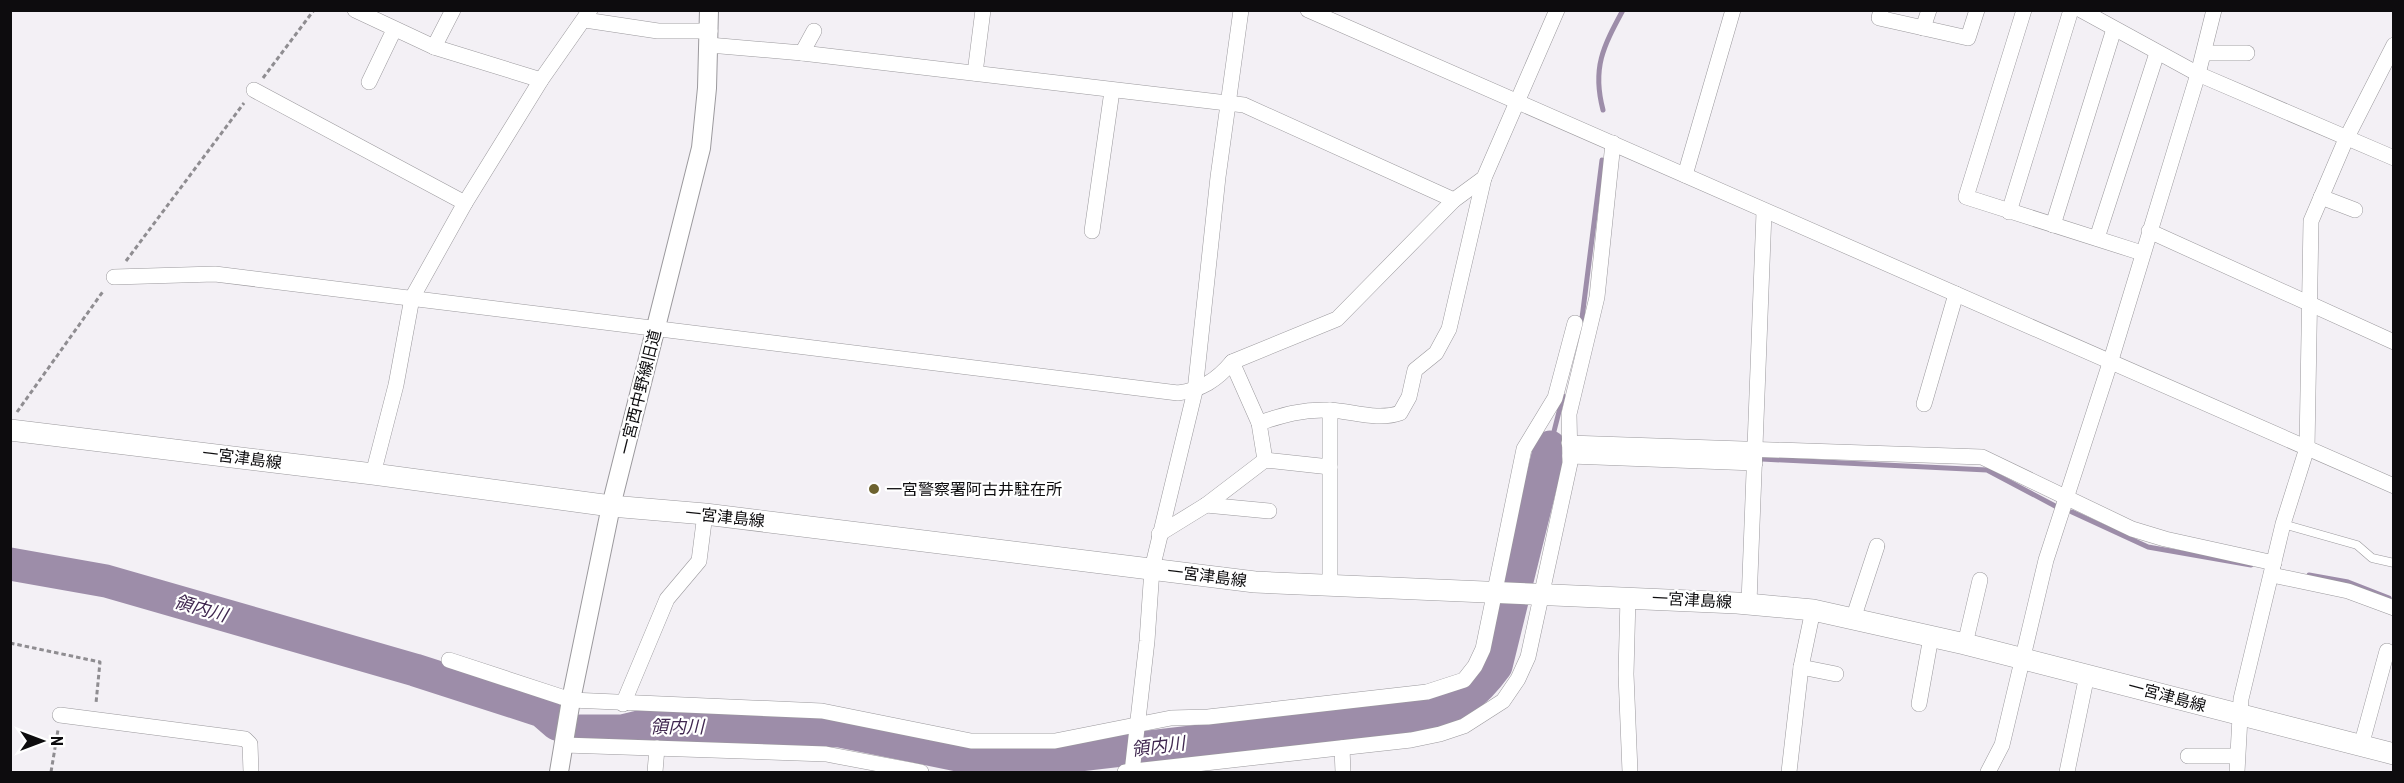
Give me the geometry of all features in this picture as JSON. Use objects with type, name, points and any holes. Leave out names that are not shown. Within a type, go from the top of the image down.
[{"type":"main road","name":"一宮津島線","points":[[10,430],[373,474],[611,506],[705,514],[1255,582],[1749,603],[1813,610],[1965,644],[2394,754]]},
{"type":"street","points":[[355,10],[434,47],[541,80]]},
{"type":"street","points":[[434,47],[453,10]]},
{"type":"street","name":"一宮西中野線旧道","points":[[559,772],[571,700],[611,506],[701,148],[709,10]]},
{"type":"street","points":[[975,73],[983,10]]},
{"type":"street","points":[[1241,10],[1227,104],[1195,391],[1152,569],[1137,726],[1130,772],[1342,748],[1440,734],[1485,715],[1503,701],[1518,679],[1528,657],[1542,595],[1569,449],[1569,414],[1597,297],[1613,143]]},
{"type":"street","points":[[1308,10],[1613,143],[1764,212],[2112,360],[2394,486]]},
{"type":"street","points":[[1259,423],[1299,410],[1330,410],[1389,417],[1400,413],[1409,397],[1415,370],[1436,352],[1449,329],[1484,178],[1557,10]]},
{"type":"street","points":[[1685,175],[1733,10]]},
{"type":"street","points":[[1881,10],[1879,18],[1968,38],[1977,10]]},
{"type":"street","points":[[1923,28],[1929,10]]},
{"type":"street","points":[[2024,10],[1966,197],[2142,253]]},
{"type":"street","points":[[2009,212],[2071,10]]},
{"type":"street","points":[[2081,10],[2198,74],[2394,158]]},
{"type":"street","points":[[1988,772],[2002,745],[2021,659],[2066,498],[2112,360],[2142,253],[2198,74],[2214,10]]},
{"type":"street","points":[[373,474],[396,385],[412,298],[465,203],[541,80],[587,15],[658,31],[802,53],[1244,105],[1454,200]]},
{"type":"street","points":[[2053,225],[2114,29]]},
{"type":"street","points":[[369,82],[394,30]]},
{"type":"street","points":[[802,53],[814,31]]},
{"type":"street","points":[[2237,772],[2239,715],[2283,524],[2307,448],[2311,220],[2346,139],[2394,45]]},
{"type":"street","points":[[2097,237],[2157,53]]},
{"type":"street","points":[[2204,53],[2247,53]]},
{"type":"street","points":[[254,90],[465,203]]},
{"type":"street","points":[[1092,231],[1112,91]]},
{"type":"street","points":[[114,277],[215,274],[1178,393],[1195,391],[1221,375],[1232,362],[1337,319],[1454,200],[1484,178]]},
{"type":"street","points":[[2321,197],[2355,210]]},
{"type":"street","points":[[1749,603],[1764,212]]},
{"type":"street","points":[[2149,231],[2394,342]]},
{"type":"street","points":[[1924,404],[1956,294]]},
{"type":"street","points":[[449,660],[571,700],[822,711],[971,741],[1000,742],[1056,741],[1171,718],[1208,717],[1427,692],[1464,680],[1476,666],[1483,649],[1524,449],[1554,398],[1575,323]]},
{"type":"street","points":[[1232,362],[1259,423],[1265,460]]},
{"type":"street","points":[[1330,410],[1330,585]]},
{"type":"street","points":[[1569,449],[1755,456],[1982,456],[2132,529],[2348,591],[2394,608]]},
{"type":"street","points":[[1160,534],[1206,505],[1265,460],[1330,467]]},
{"type":"street","points":[[1206,505],[1269,511]]},
{"type":"street","points":[[623,704],[667,599],[699,561],[705,514]]},
{"type":"street","points":[[1853,619],[1877,546]]},
{"type":"street","points":[[1965,644],[1980,580]]},
{"type":"street","points":[[1628,597],[1626,674],[1630,772]]},
{"type":"street","points":[[1789,772],[1802,667],[1813,610]]},
{"type":"street","points":[[1919,704],[1931,637]]},
{"type":"street","points":[[2361,746],[2387,651]]},
{"type":"street","points":[[1802,667],[1836,674]]},
{"type":"street","points":[[2067,772],[2087,675]]},
{"type":"street","points":[[60,715],[245,739],[250,744],[251,772]]},
{"type":"street","points":[[564,745],[826,754],[921,772]]},
{"type":"street","points":[[655,772],[657,748]]},
{"type":"street","points":[[1342,748],[1343,772]]},
{"type":"street","points":[[2188,756],[2237,756]]},
{"type":"lane","points":[[2283,524],[2357,545],[2372,558],[2394,563]]},
{"type":"path","points":[[10,421],[114,277],[314,10]]},
{"type":"path","points":[[10,643],[100,662],[94,720]]},
{"type":"path","points":[[51,772],[60,715]]},
{"type":"waterway","points":[[1603,110],[1599,82],[1601,58],[1623,10]]},
{"type":"waterway","points":[[1581,326],[1602,160]]},
{"type":"waterway","points":[[1563,396],[1550,447],[1565,448]]},
{"type":"waterway","name":"領内川","points":[[580,731],[622,731],[651,724],[840,731],[1002,764],[1424,715],[1465,698],[1481,685],[1496,666],[1550,447]]},
{"type":"waterway","points":[[1762,459],[1987,470],[2057,507]]},
{"type":"waterway","points":[[2072,512],[2148,547],[2251,565]]},
{"type":"waterway","name":"領内川","points":[[10,564],[106,581],[415,670],[542,711],[557,724]]},
{"type":"waterway","points":[[2309,575],[2348,582],[2389,598]]},
{"type":"place","name":"一宮警察署阿古井駐在所","points":[[874,489]]}]
